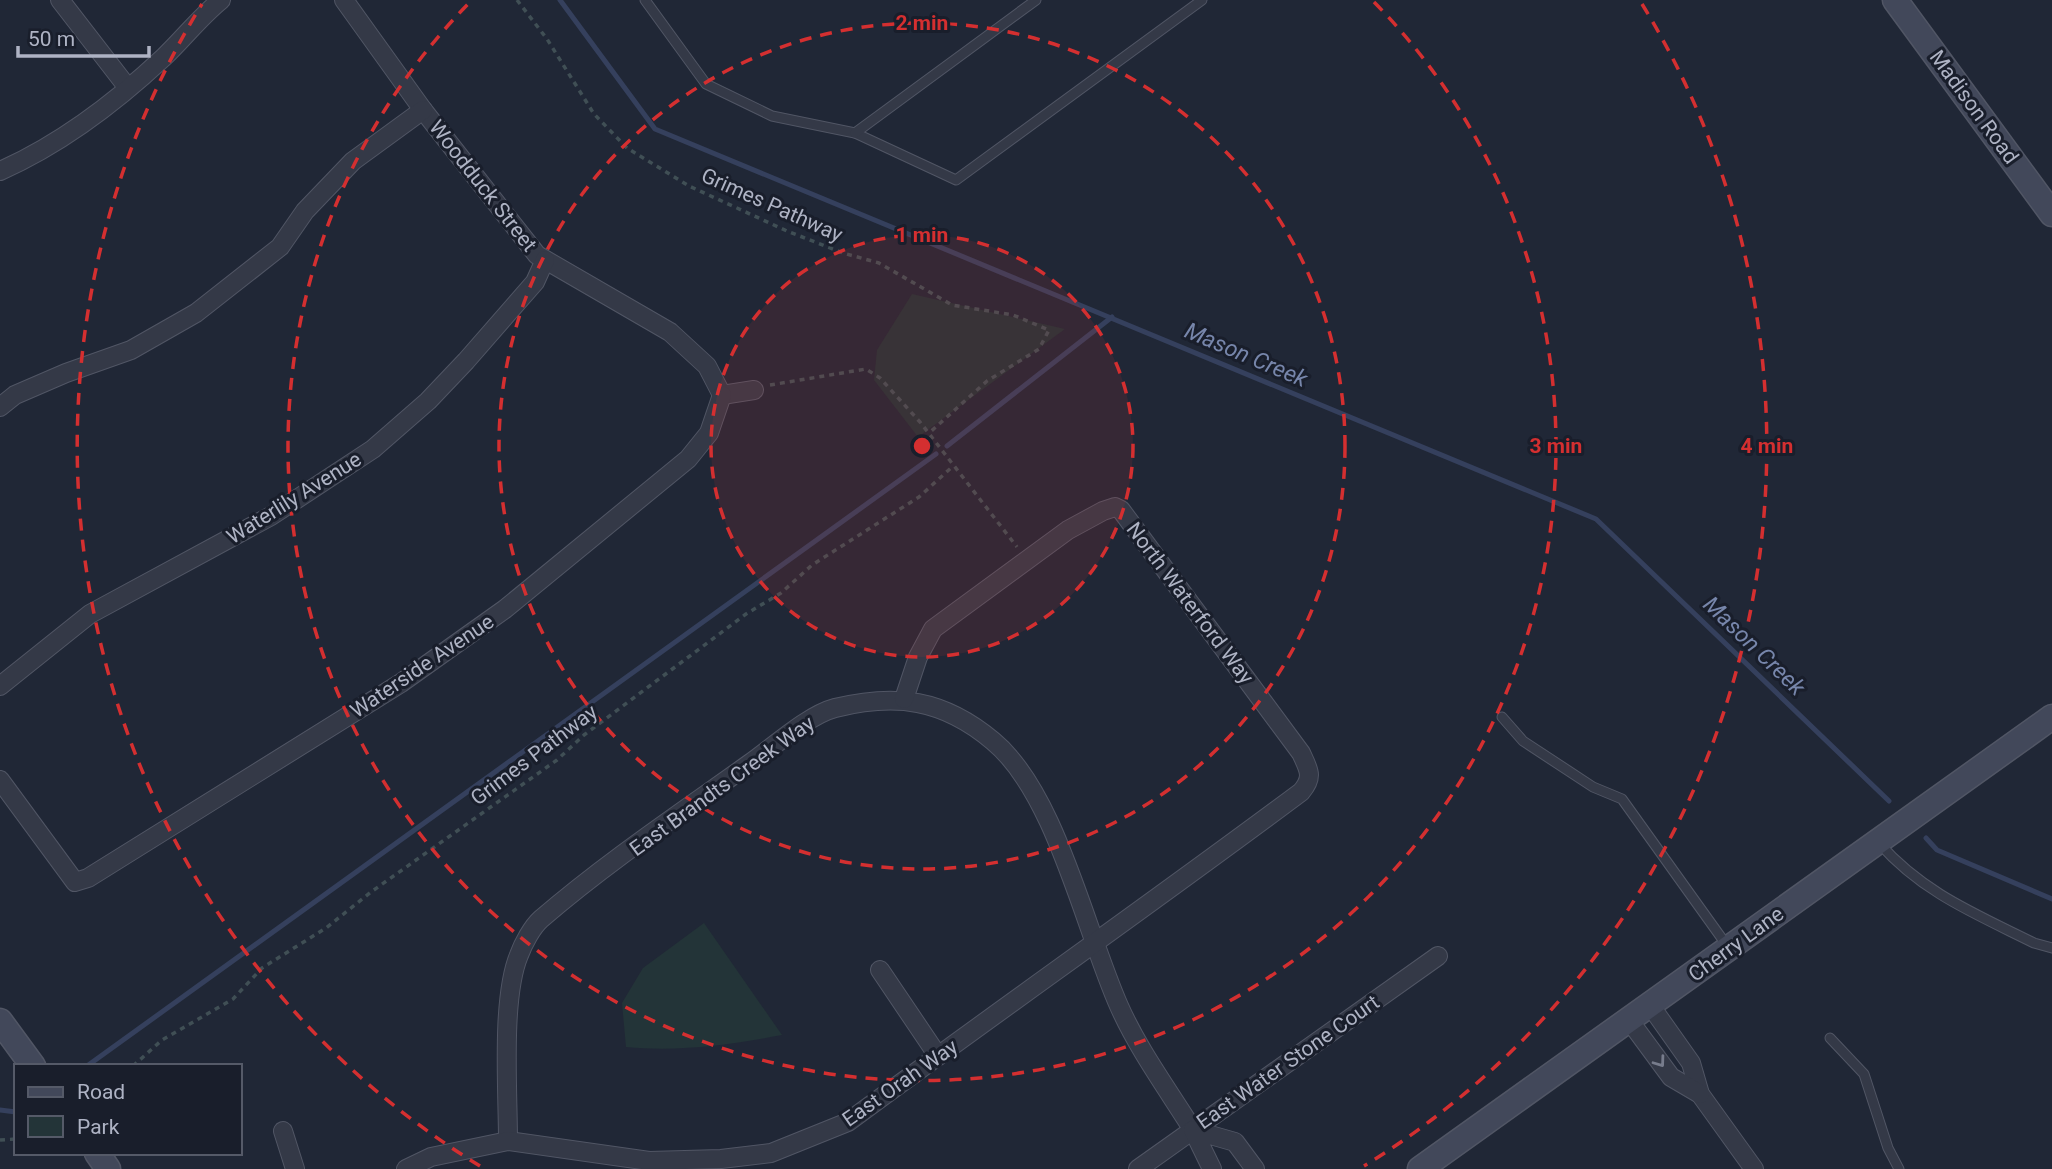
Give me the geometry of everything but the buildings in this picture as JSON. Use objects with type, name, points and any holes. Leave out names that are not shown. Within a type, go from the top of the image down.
[{"type":"main road","name":"Madison Road","points":[[1895,0],[2052,214]]},
{"type":"main road","name":"Cherry Lane","points":[[1420,1169],[2052,717]]},
{"type":"main road","points":[[0,1021],[32,1064]]},
{"type":"street","points":[[60,0],[128,88]]},
{"type":"street","points":[[0,171],[23,161],[64,135],[128,88],[164,58],[221,0]]},
{"type":"street","name":"Woodduck Street","points":[[344,0],[423,110],[520,237],[545,260],[670,332],[707,366],[722,395]]},
{"type":"street","points":[[0,407],[15,395],[53,378],[131,350],[196,313],[280,247],[305,211],[353,161],[423,110]]},
{"type":"street","name":"Waterlily Avenue","points":[[0,685],[90,614],[271,516],[373,449],[428,401],[466,361],[535,282],[545,260]]},
{"type":"street","points":[[722,395],[754,390]]},
{"type":"street","name":"Waterside Avenue","points":[[0,780],[75,882],[88,878],[401,683],[505,609],[688,459],[709,433],[722,395]]},
{"type":"street","name":"North Waterford Way","points":[[904,699],[918,657],[933,629],[1069,530],[1103,510],[1115,508],[1121,510],[1293,742],[1311,772]]},
{"type":"street","name":"East Brandts Creek Way","points":[[508,1141],[509,992],[519,955],[537,922],[675,818],[830,709],[866,702],[904,699],[935,706],[967,723],[994,741],[1022,775],[1051,825],[1119,1008],[1193,1130],[1212,1169]]},
{"type":"street","name":"East Orah Way","points":[[407,1169],[430,1157],[508,1141],[608,1162],[721,1159],[771,1153],[848,1122],[1094,941],[1177,885],[1301,792],[1310,782],[1311,772]]},
{"type":"street","name":"East Water Stone Court","points":[[1138,1169],[1438,956]]},
{"type":"street","points":[[880,970],[938,1056]]},
{"type":"street","points":[[1650,1005],[1690,1063],[1700,1094],[1754,1169]]},
{"type":"street","points":[[1629,1020],[1671,1077],[1700,1094]]},
{"type":"street","points":[[1193,1130],[1236,1142],[1255,1169]]},
{"type":"street","points":[[283,1131],[295,1169]]},
{"type":"lane","points":[[645,0],[706,84],[772,116],[855,133],[956,180],[1202,0]]},
{"type":"lane","points":[[855,133],[1036,0]]},
{"type":"lane","points":[[1502,717],[1523,741],[1593,787],[1622,799],[1729,948]]},
{"type":"lane","points":[[1878,842],[1900,867],[1932,892],[2052,948]]},
{"type":"lane","points":[[1830,1038],[1864,1074],[1888,1148],[1899,1169]]},
{"type":"path","name":"Grimes Pathway","points":[[517,0],[547,39],[594,114],[627,148],[689,186],[787,231],[843,253],[879,263],[952,305],[1013,315],[1049,330],[1039,349],[987,381],[928,434]]},
{"type":"path","points":[[754,390],[795,379],[866,369],[880,378],[928,434],[1026,561]]},
{"type":"path","name":"Grimes Pathway","points":[[135,1064],[162,1040],[233,999],[262,968],[326,928],[370,892],[557,760],[584,735],[621,710],[746,614],[781,593],[811,565],[919,497],[951,467]]},
{"type":"green space","points":[[912,294],[1065,329],[918,437],[874,380],[877,350]]},
{"type":"green space","points":[[704,923],[782,1035],[704,1047],[626,1047],[622,1003],[643,968]]},
{"type":"waterway","name":"Mason Creek","points":[[560,0],[655,129],[1596,519],[1889,801]]},
{"type":"waterway","points":[[947,446],[1112,317]]},
{"type":"waterway","points":[[90,1064],[936,454]]},
{"type":"waterway","name":"Mason Creek","points":[[1926,838],[1937,850],[2052,899]]},
{"type":"waterway","points":[[0,1110],[14,1112]]}]
